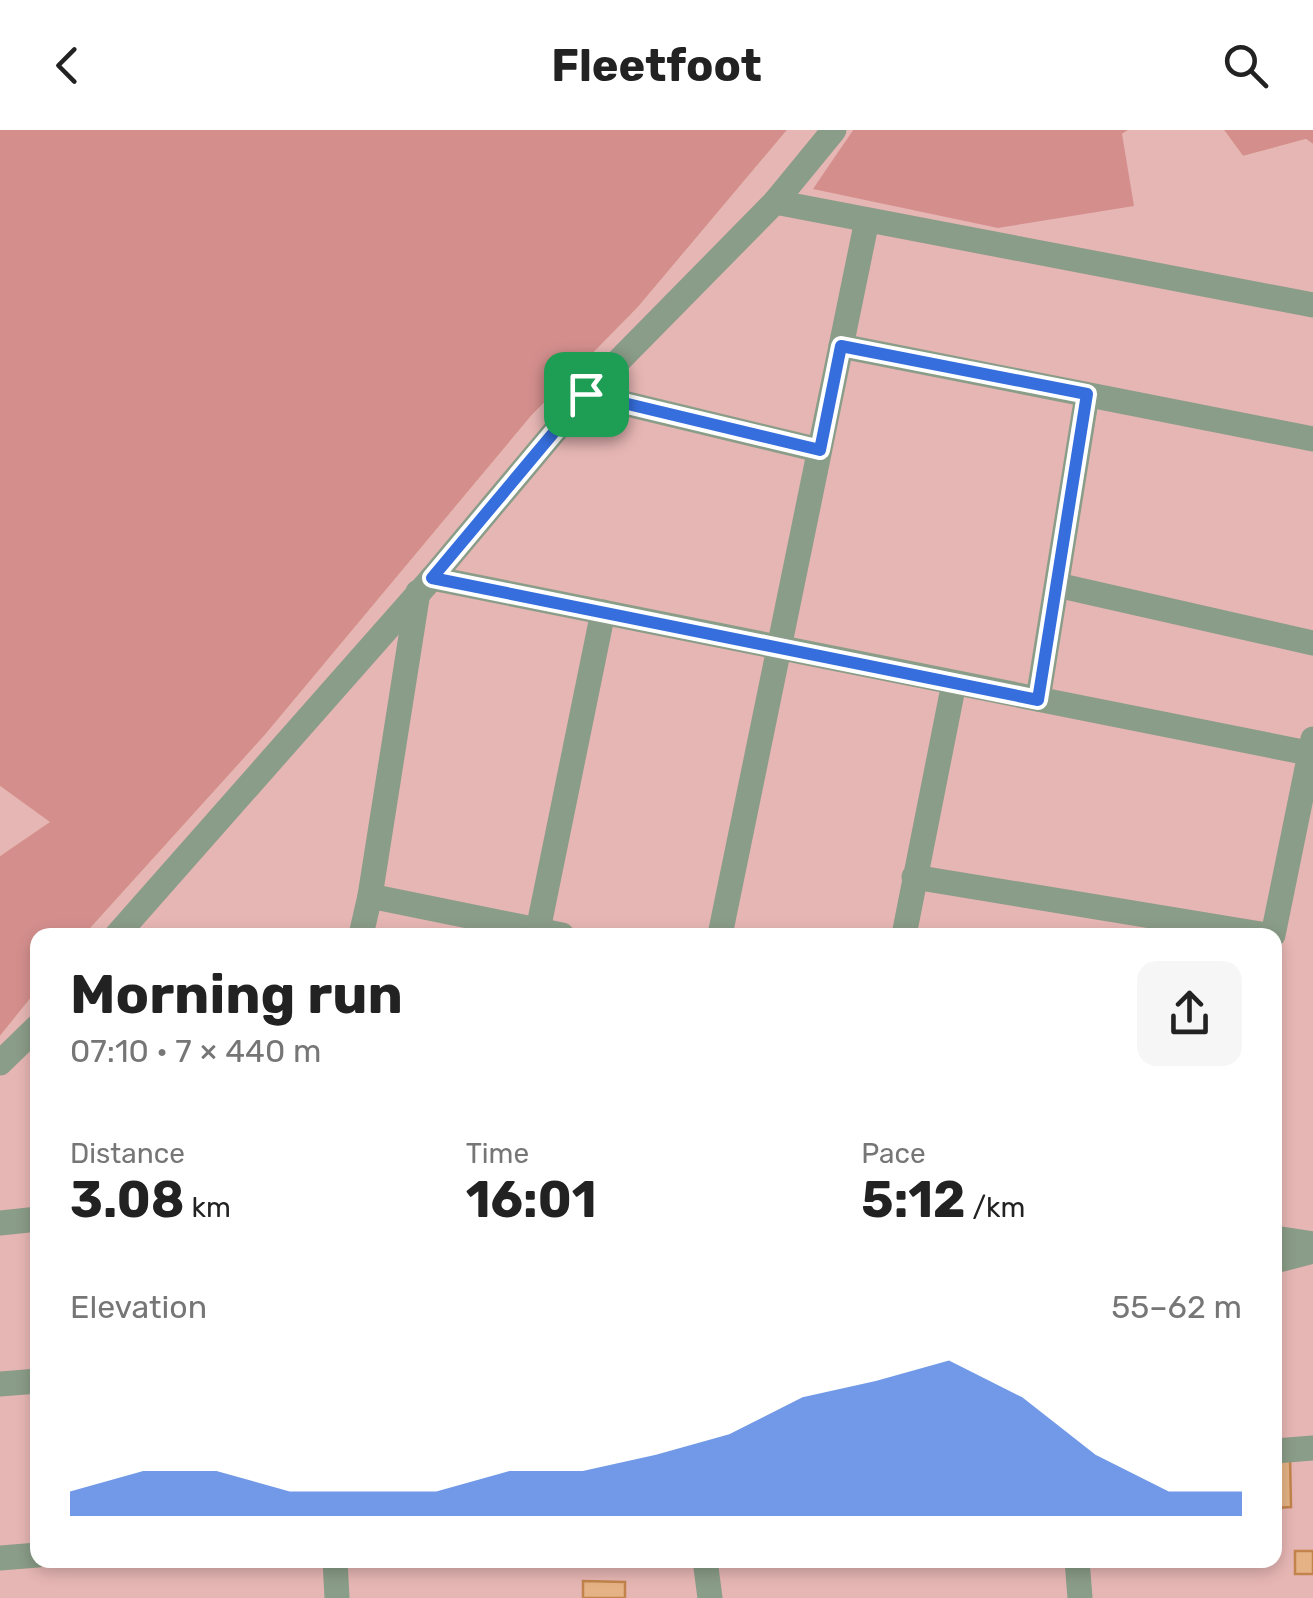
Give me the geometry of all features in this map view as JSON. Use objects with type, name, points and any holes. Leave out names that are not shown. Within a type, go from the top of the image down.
[{"type":"street","points":[[123,928],[426,585],[586,394],[775,202],[834,130]]},
{"type":"street","points":[[775,202],[1313,306]]},
{"type":"street","points":[[721,928],[866,220]]},
{"type":"street","points":[[841,346],[1313,439]]},
{"type":"street","points":[[586,394],[820,450]]},
{"type":"street","points":[[1038,700],[1087,394]]},
{"type":"street","points":[[1056,584],[1313,643]]},
{"type":"street","points":[[426,585],[603,612],[1038,700],[1312,748],[1272,928]]},
{"type":"street","points":[[363,928],[426,585]]},
{"type":"street","points":[[551,928],[603,612]]},
{"type":"street","points":[[905,928],[954,683]]},
{"type":"street","points":[[914,877],[1227,928]]},
{"type":"street","points":[[370,896],[530,928]]},
{"type":"street","points":[[0,1063],[30,1035]]},
{"type":"street","points":[[0,1223],[30,1220]]},
{"type":"street","points":[[1282,1240],[1313,1248]]},
{"type":"street","points":[[1282,1259],[1313,1248]]},
{"type":"street","points":[[0,1384],[30,1382]]},
{"type":"street","points":[[1282,1450],[1313,1448]]},
{"type":"street","points":[[0,1558],[30,1556]]},
{"type":"street","points":[[336,1568],[337,1598]]},
{"type":"street","points":[[706,1568],[710,1598]]},
{"type":"street","points":[[1078,1568],[1080,1598]]},
{"type":"shaded area","points":[[0,130],[787,130],[638,307],[531,416],[264,736],[90,928],[30,928],[30,999],[0,1036],[0,856],[50,822],[0,786]]},
{"type":"shaded area","points":[[787,130],[853,130],[814,189],[1128,130],[1224,130],[1243,156],[1306,139],[1313,144],[1313,1598],[0,1598],[0,1036],[30,999],[30,1568],[1282,1568],[1282,928],[90,928],[264,736],[531,416],[638,307]]},
{"type":"shaded area","points":[[853,130],[1128,130],[1122,134],[1134,206],[998,228],[813,189]]},
{"type":"shaded area","points":[[1224,130],[1313,130],[1313,144],[1306,139],[1243,156]]},
{"type":"shaded area","points":[[0,786],[51,822],[0,856]]},
{"type":"building","points":[[1290,1456],[1291,1507],[1282,1508],[1282,1457]]},
{"type":"building","points":[[1295,1551],[1313,1551],[1313,1574],[1295,1574]]},
{"type":"building","points":[[583,1581],[625,1582],[625,1598],[583,1598]]},
{"type":"route","points":[[841,346],[1087,394],[1038,700],[432,578],[586,394],[820,450],[841,346]]}]
